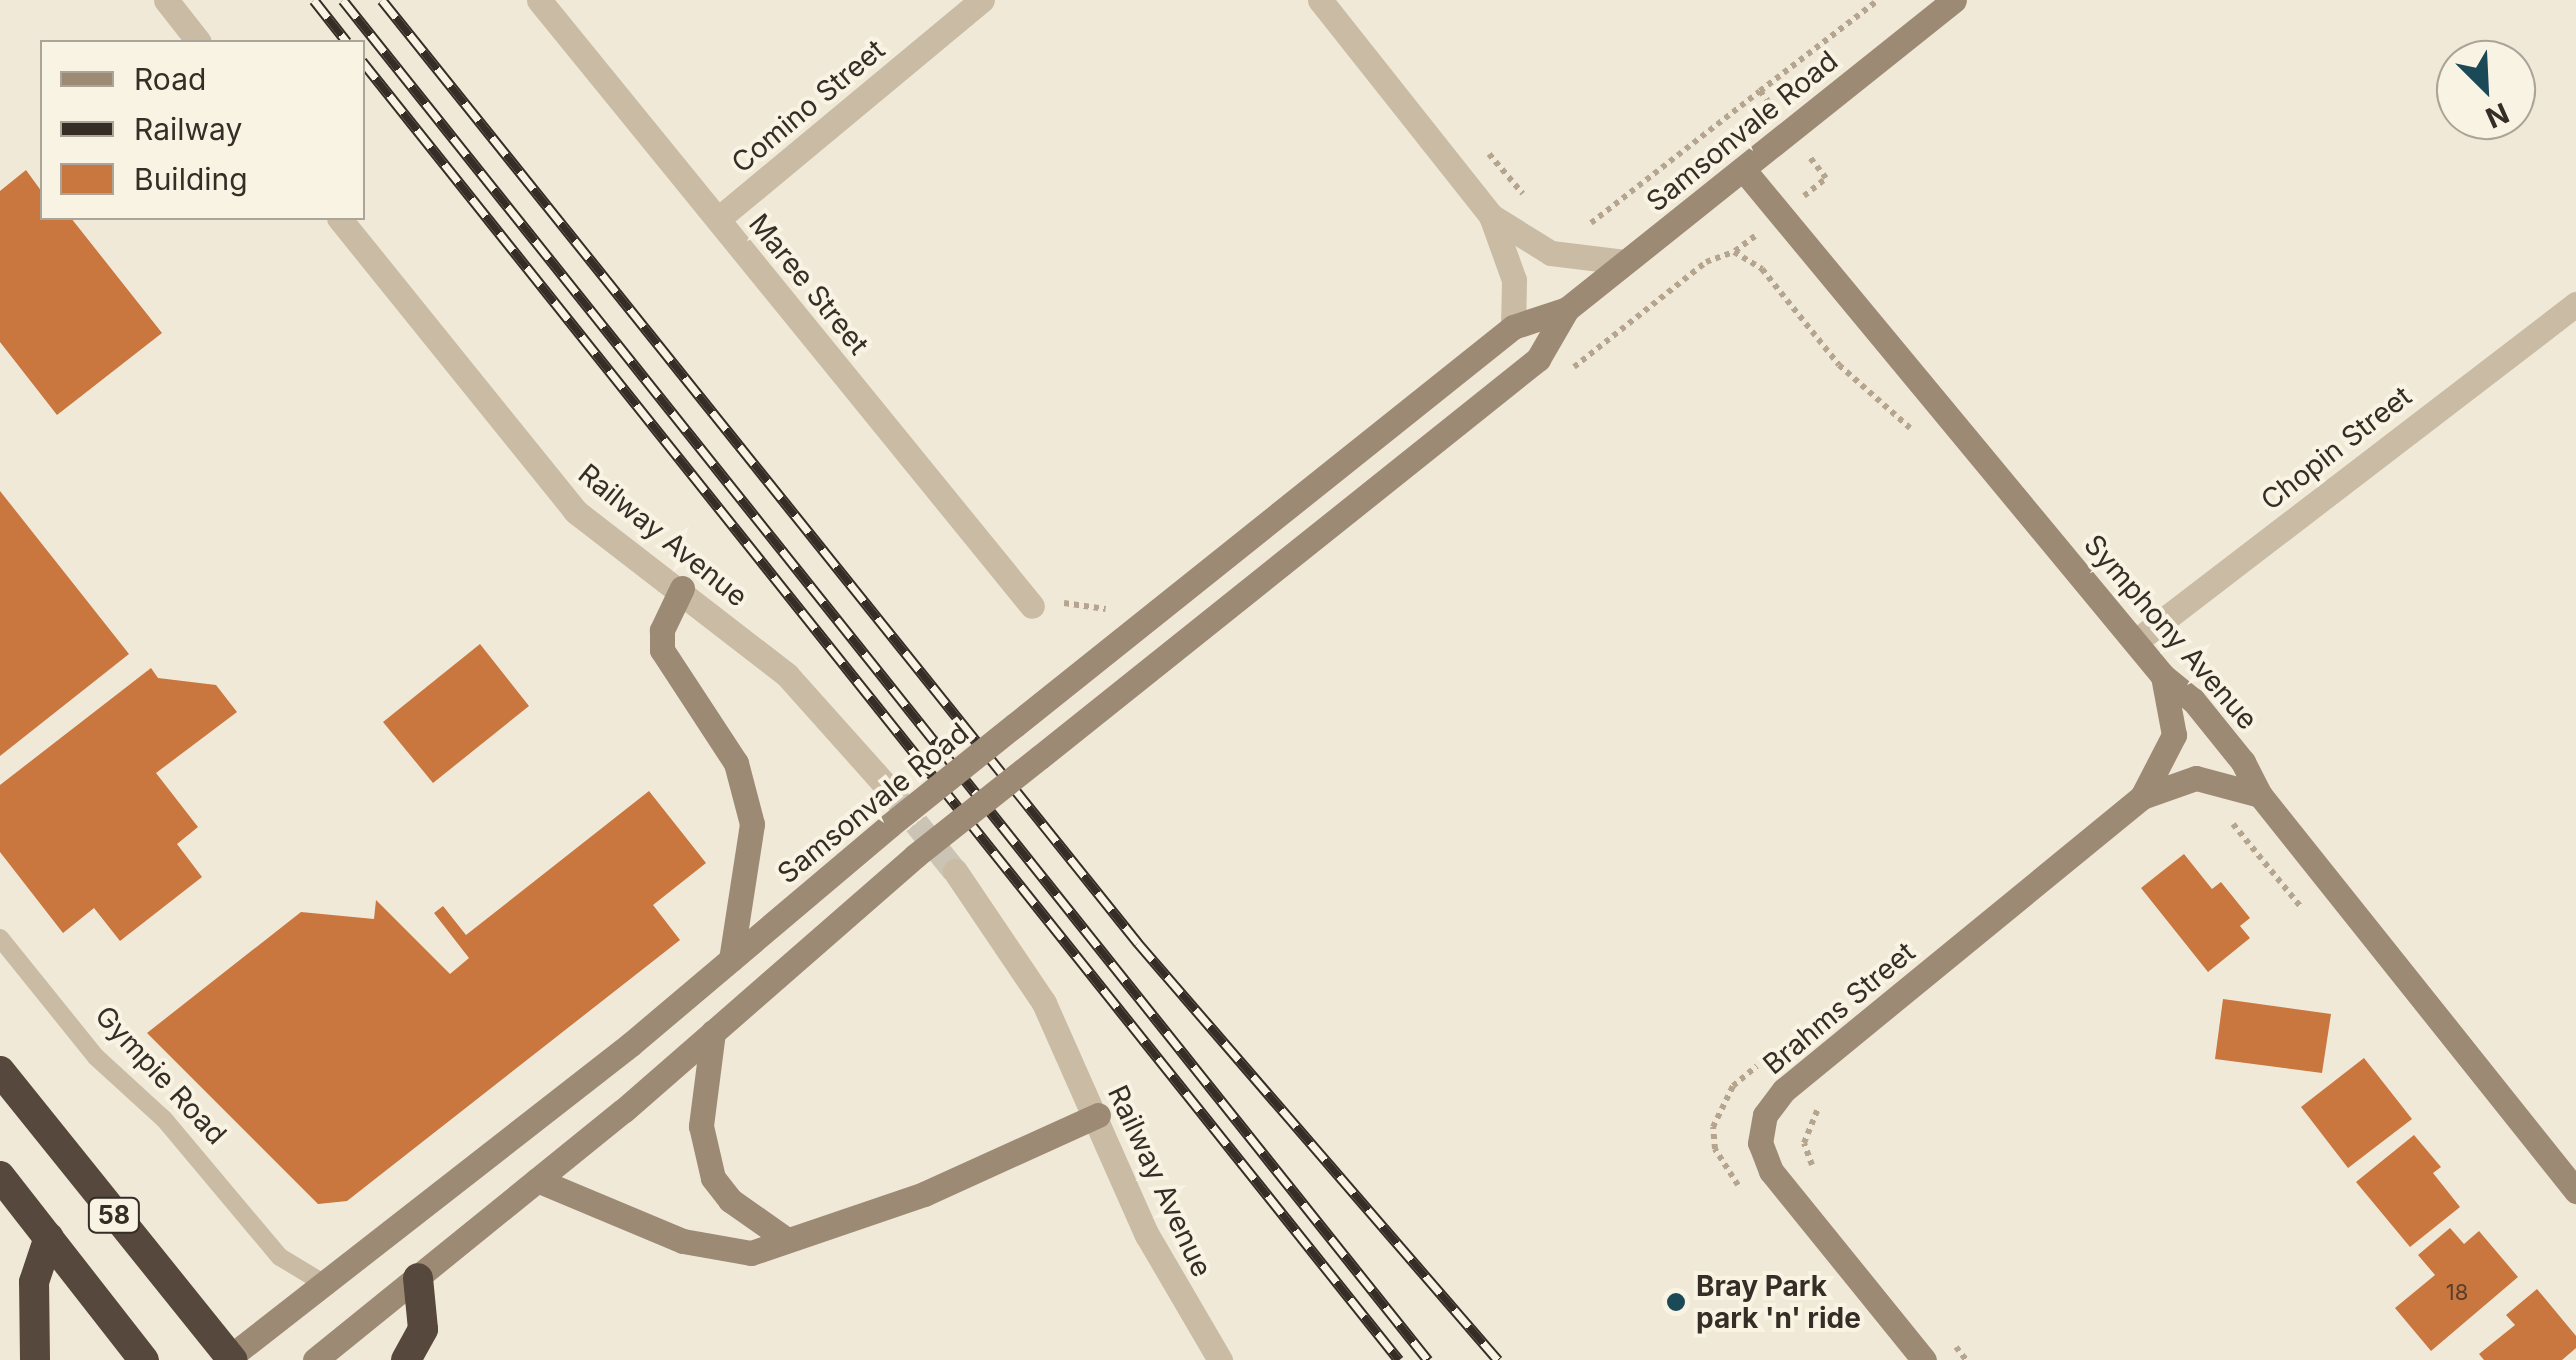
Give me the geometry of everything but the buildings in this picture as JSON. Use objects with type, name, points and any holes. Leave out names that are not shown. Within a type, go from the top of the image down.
[{"type":"highway","name":"58","points":[[0,1071],[229,1359]]},
{"type":"highway","name":"58","points":[[0,1176],[144,1360]]},
{"type":"highway","points":[[35,1360],[34,1282],[49,1237]]},
{"type":"highway","points":[[406,1360],[423,1329],[418,1278]]},
{"type":"main road","name":"Samsonvale Road","points":[[229,1359],[328,1286],[731,960],[890,825],[1513,327],[1566,308],[1954,0]]},
{"type":"main road","name":"Symphony Avenue","points":[[1742,169],[2163,676],[2193,700],[2244,762],[2260,796],[2576,1191]]},
{"type":"main road","name":"Samsonvale Road","points":[[315,1360],[538,1180],[915,856],[1538,359],[1566,308]]},
{"type":"main road","points":[[682,588],[662,630],[662,650],[736,763],[752,824],[731,960]]},
{"type":"main road","name":"Brahms Street","points":[[2142,797],[2174,735],[2163,676]]},
{"type":"main road","name":"Brahms Street","points":[[1924,1360],[1771,1171],[1760,1143],[1765,1115],[1784,1090],[2142,797],[2196,778],[2260,796]]},
{"type":"main road","points":[[713,1032],[702,1126],[713,1178],[730,1200],[784,1238]]},
{"type":"main road","points":[[538,1180],[714,1249],[750,1253],[784,1238],[847,1224],[924,1194],[1098,1115]]},
{"type":"street","points":[[166,0],[198,40]]},
{"type":"street","name":"Maree Street","points":[[539,0],[1041,603]]},
{"type":"street","name":"Comino Street","points":[[718,219],[982,0]]},
{"type":"street","points":[[1320,0],[1490,216],[1511,266],[1513,327]]},
{"type":"street","points":[[1490,216],[1551,253],[1624,262]]},
{"type":"street","name":"Railway Avenue","points":[[341,220],[575,510],[682,588],[796,684],[890,790]]},
{"type":"street","name":"Chopin Street","points":[[2135,642],[2576,304]]},
{"type":"street","name":"Railway Avenue","points":[[955,871],[1020,962],[1098,1115],[1147,1235],[1220,1360]]},
{"type":"lane","name":"Gympie Road","points":[[0,938],[96,1056],[164,1119],[280,1258],[328,1286]]},
{"type":"path","points":[[1551,253],[1878,0]]},
{"type":"path","points":[[1760,91],[1826,178],[1734,252],[1762,269],[1839,365],[1924,440]]},
{"type":"path","points":[[1487,151],[1526,196]]},
{"type":"path","points":[[1041,603],[1114,610]]},
{"type":"path","points":[[2226,818],[2300,906]]},
{"type":"path","points":[[1814,1168],[1804,1144],[1808,1122],[1823,1102]]},
{"type":"path","points":[[1943,1330],[1966,1360]]},
{"type":"tunnel","points":[[893,794],[955,871]]},
{"type":"railway","points":[[314,0],[345,40]]},
{"type":"railway","points":[[343,0],[1428,1360]]},
{"type":"railway","points":[[382,0],[1138,943],[1498,1360]]},
{"type":"railway","points":[[365,65],[1399,1360]]},
{"type":"place","name":"Bray Park park 'n' ride","points":[[1676,1302]]}]
